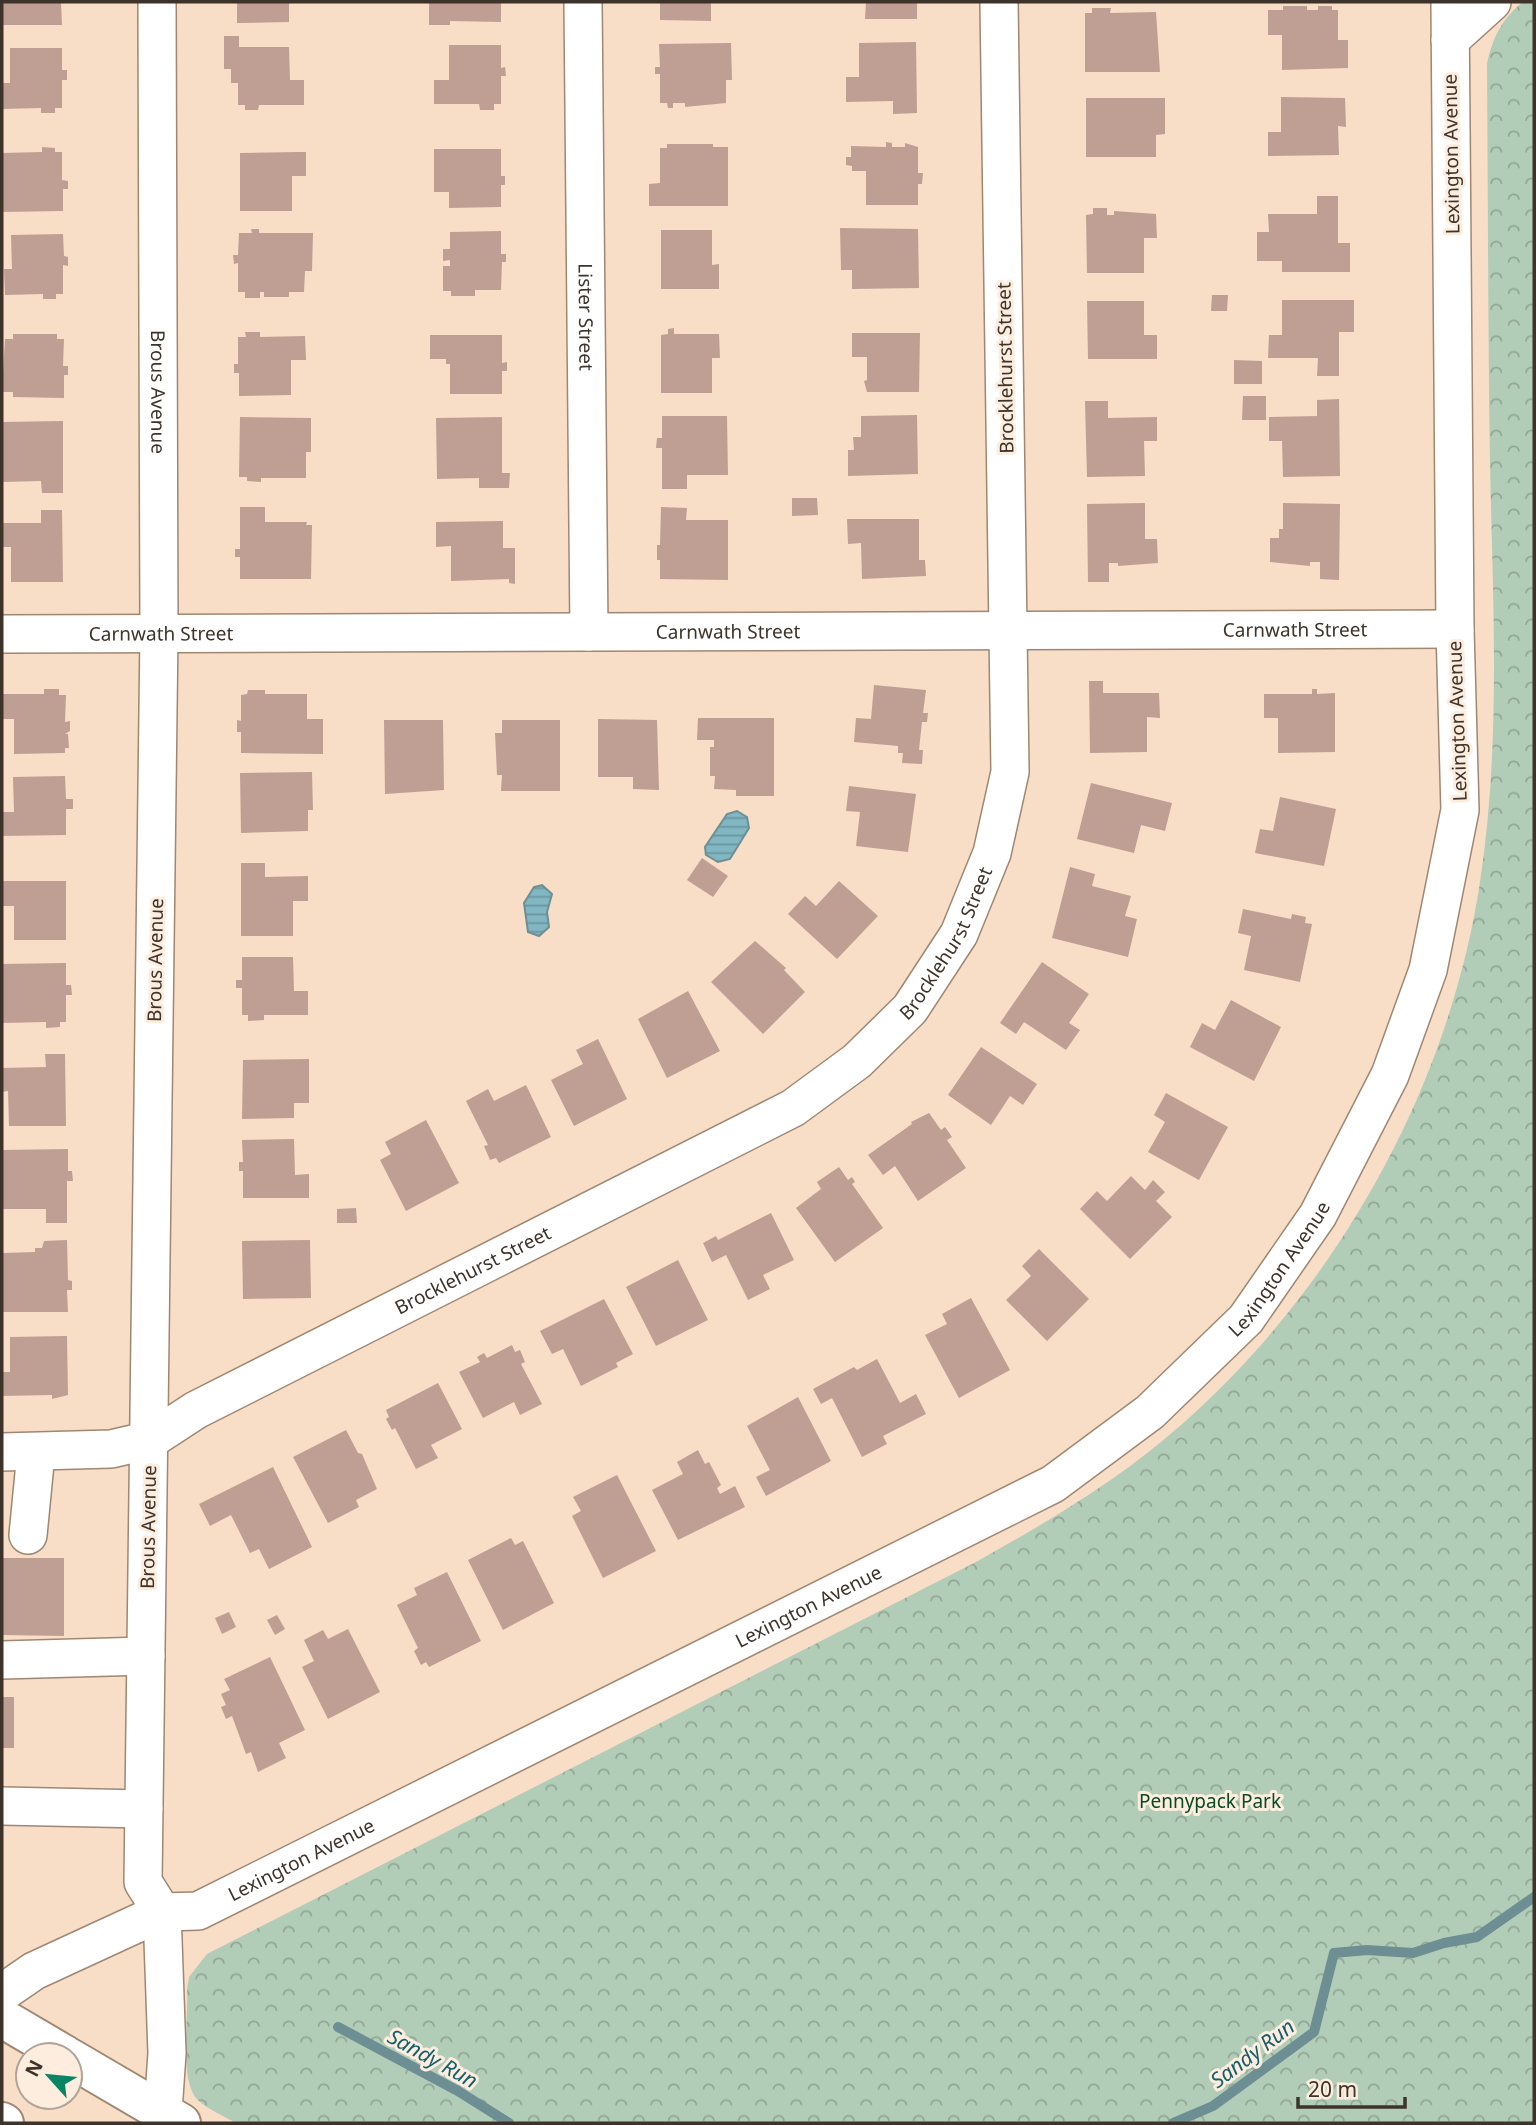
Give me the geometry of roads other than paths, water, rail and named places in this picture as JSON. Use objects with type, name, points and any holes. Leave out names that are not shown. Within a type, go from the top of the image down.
[{"type":"highway","points":[[2,2018],[41,2041]]},
{"type":"highway","points":[[84,2066],[172,2118]]},
{"type":"street","name":"Brous Avenue","points":[[157,2],[159,634],[143,1882],[162,1912]]},
{"type":"street","name":"Lister Street","points":[[583,2],[589,632]]},
{"type":"street","name":"Brocklehurst Street","points":[[150,1440],[196,1410],[793,1108],[857,1061],[910,1009],[952,944],[992,853],[1010,772],[999,2]]},
{"type":"street","name":"Lexington Avenue","points":[[2,1993],[34,1971],[162,1912],[198,1912],[1053,1484],[1150,1412],[1246,1319],[1318,1215],[1390,1075],[1428,970],[1460,810],[1455,629],[1450,2]]},
{"type":"street","points":[[1450,40],[1492,2]]},
{"type":"street","name":"Carnwath Street","points":[[2,634],[1455,629]]},
{"type":"street","points":[[28,1535],[19,1452],[111,1449],[150,1440]]},
{"type":"street","points":[[2,1660],[146,1656]]},
{"type":"street","points":[[2,1806],[144,1809]]},
{"type":"street","points":[[162,1912],[172,2118]]},
{"type":"water","points":[[737,811],[747,817],[749,828],[730,859],[718,862],[706,855],[705,847],[727,814]]},
{"type":"water","points":[[542,885],[552,894],[547,912],[549,927],[539,936],[528,932],[524,903],[534,887]]},
{"type":"waterway","name":"Sandy Run","points":[[1173,2123],[1213,2106],[1314,2032],[1334,1953],[1367,1950],[1413,1953],[1444,1943],[1477,1937],[1534,1897]]},
{"type":"waterway","name":"Sandy Run","points":[[338,2027],[458,2091],[509,2123]]},
{"type":"park label","name":"Pennypack Park","points":[[1210,1801]]}]
